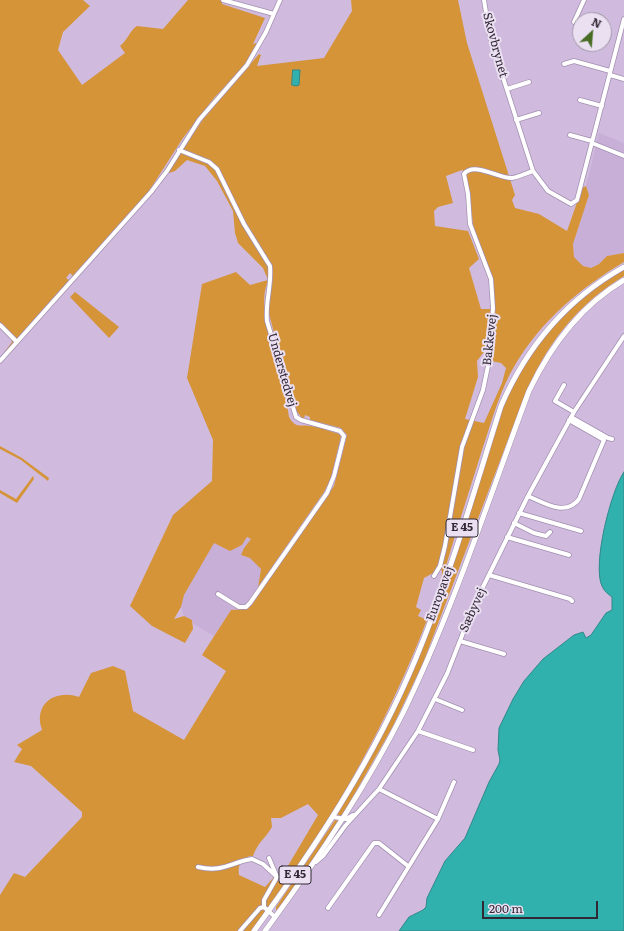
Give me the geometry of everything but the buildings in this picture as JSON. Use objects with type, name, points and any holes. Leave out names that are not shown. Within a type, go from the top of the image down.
[{"type":"main road","name":"Europavej","points":[[254,931],[333,817],[375,744],[415,660],[445,581],[501,406],[510,384],[533,347],[560,315],[588,290],[624,267]]},
{"type":"main road","name":"Europavej","points":[[265,931],[344,819],[384,748],[425,665],[448,609],[529,391],[547,355],[567,327],[596,298],[624,280]]},
{"type":"street","points":[[223,0],[274,14]]},
{"type":"street","points":[[0,361],[151,192],[167,171],[199,120],[247,66],[263,38],[280,0]]},
{"type":"street","name":"Skovbrynet","points":[[484,0],[490,37],[533,171],[548,191],[571,204],[575,202],[592,142]]},
{"type":"street","points":[[579,12],[584,0]]},
{"type":"street","points":[[592,142],[624,19]]},
{"type":"street","points":[[564,64],[574,61],[624,79]]},
{"type":"street","name":"Skovbrynet","points":[[507,89],[529,82]]},
{"type":"street","points":[[580,100],[602,106]]},
{"type":"street","points":[[516,120],[539,113]]},
{"type":"street","points":[[570,135],[592,142],[624,156]]},
{"type":"street","name":"Understedvej","points":[[179,150],[209,162],[217,168],[244,224],[270,266],[271,274],[266,310],[267,321],[296,417],[301,420],[340,431],[344,436],[334,476],[326,493],[250,603],[246,607],[239,607],[218,594]]},
{"type":"street","name":"Bakkevej","points":[[434,576],[440,566],[445,546],[462,447],[483,390],[488,366],[493,308],[491,279],[470,224],[468,194],[464,174],[469,170],[487,171],[511,178],[533,171]]},
{"type":"street","points":[[0,325],[18,342]]},
{"type":"street","name":"Sæbyvej","points":[[314,863],[323,856],[345,826],[379,788],[418,731],[447,674],[506,537],[574,412],[624,336]]},
{"type":"street","points":[[564,385],[555,401],[574,412]]},
{"type":"street","points":[[570,419],[612,439]]},
{"type":"street","points":[[528,496],[561,509],[571,506],[579,499],[604,440],[570,419]]},
{"type":"street","points":[[519,513],[581,531]]},
{"type":"street","points":[[514,522],[534,533],[546,536],[550,532]]},
{"type":"street","points":[[506,537],[568,555]]},
{"type":"street","points":[[489,575],[572,601]]},
{"type":"street","points":[[460,641],[504,654]]},
{"type":"street","points":[[435,699],[462,710]]},
{"type":"street","points":[[418,731],[473,750]]},
{"type":"street","points":[[378,915],[438,819],[454,782]]},
{"type":"street","points":[[379,788],[438,819]]},
{"type":"street","name":"Sæbyvej","points":[[344,819],[352,816],[363,807]]},
{"type":"street","points":[[333,817],[344,819]]},
{"type":"street","points":[[328,908],[374,843],[376,842],[408,866]]},
{"type":"street","points":[[269,858],[277,877]]},
{"type":"street","points":[[198,867],[212,869],[230,867],[252,859],[263,864],[277,877]]},
{"type":"street","points":[[275,917],[264,906],[264,900],[277,877]]},
{"type":"street","points":[[240,931],[257,910],[264,906]]},
{"type":"shaded area","points":[[0,0],[83,0],[90,6],[63,32],[58,50],[82,85],[125,53],[120,46],[134,28],[137,26],[163,29],[188,0],[222,0],[222,4],[265,18],[253,44],[256,43],[257,46],[245,65],[214,98],[183,138],[149,191],[73,276],[70,273],[66,278],[69,280],[0,358],[12,342],[0,328]]},
{"type":"shaded area","points":[[351,0],[458,0],[467,43],[515,195],[512,200],[515,208],[539,214],[567,231],[582,188],[586,186],[589,195],[573,244],[574,257],[583,266],[591,268],[599,264],[607,256],[624,253],[624,262],[577,294],[549,320],[525,349],[515,365],[505,385],[493,416],[441,583],[442,571],[438,566],[433,573],[424,578],[416,607],[421,610],[418,616],[425,619],[428,611],[430,612],[394,697],[374,738],[329,817],[305,856],[251,931],[0,931],[0,895],[14,873],[25,877],[82,817],[82,812],[31,766],[14,762],[22,749],[17,745],[42,730],[40,721],[43,706],[54,697],[62,695],[79,697],[91,673],[113,666],[125,671],[133,711],[184,740],[226,671],[202,655],[231,610],[247,609],[252,604],[334,486],[347,435],[341,428],[310,420],[310,417],[305,415],[304,419],[302,418],[294,408],[268,310],[273,276],[266,287],[264,302],[266,321],[270,343],[287,403],[289,417],[296,425],[321,428],[341,436],[331,478],[324,492],[258,587],[261,569],[250,558],[241,555],[251,539],[247,537],[242,545],[230,551],[214,543],[184,595],[181,607],[174,619],[184,616],[192,620],[193,629],[185,643],[152,626],[130,606],[173,515],[212,481],[213,440],[187,378],[202,284],[236,272],[250,285],[268,280],[263,268],[238,243],[235,233],[233,211],[217,181],[205,166],[187,160],[175,171],[169,173],[169,169],[204,118],[259,54],[261,55],[257,66],[324,58],[352,11]],"holes":[[[462,170],[467,173],[466,175],[475,237],[493,278],[494,309],[481,309],[469,268],[479,259],[468,231],[435,226],[434,211],[438,207],[453,203],[446,176]],[[483,353],[487,354],[491,361],[501,363],[506,368],[502,383],[484,423],[465,419],[478,377],[477,361]],[[308,804],[318,815],[279,881],[274,877],[265,887],[239,875],[239,867],[246,857],[253,856],[257,847],[272,827],[271,818],[281,818]]]},
{"type":"shaded area","points":[[293,70],[300,70],[299,85],[296,86],[292,85]]},
{"type":"shaded area","points":[[599,133],[624,143],[624,253],[607,256],[599,264],[591,268],[583,266],[574,257],[573,244],[589,195],[586,186]]},
{"type":"shaded area","points":[[624,270],[624,276],[607,287],[577,313],[564,328],[542,360],[533,377],[423,663],[393,726],[342,816],[337,815],[387,726],[420,656],[454,562],[496,425],[512,387],[533,351],[559,320],[590,293]]},
{"type":"shaded area","points":[[75,292],[119,327],[109,338],[70,297]]},
{"type":"shaded area","points":[[0,446],[22,458],[49,478],[48,481],[21,460],[0,449]]},
{"type":"shaded area","points":[[624,472],[624,931],[399,931],[409,917],[426,907],[427,898],[445,861],[465,838],[489,782],[499,764],[499,728],[513,699],[524,681],[543,659],[574,635],[583,632],[586,638],[591,635],[606,613],[612,610],[612,597],[602,586],[599,562],[604,528],[609,510],[619,481]]},
{"type":"shaded area","points":[[33,476],[34,479],[17,503],[0,493],[0,490],[16,499]]},
{"type":"shaded area","points":[[248,537],[251,539],[244,548],[261,569],[258,587],[261,590],[247,609],[231,610],[214,636],[195,625],[192,620],[184,616],[181,607],[184,595],[214,542],[230,551],[242,545]]},
{"type":"shaded area","points":[[335,820],[339,821],[279,909],[276,910],[276,907]]}]
